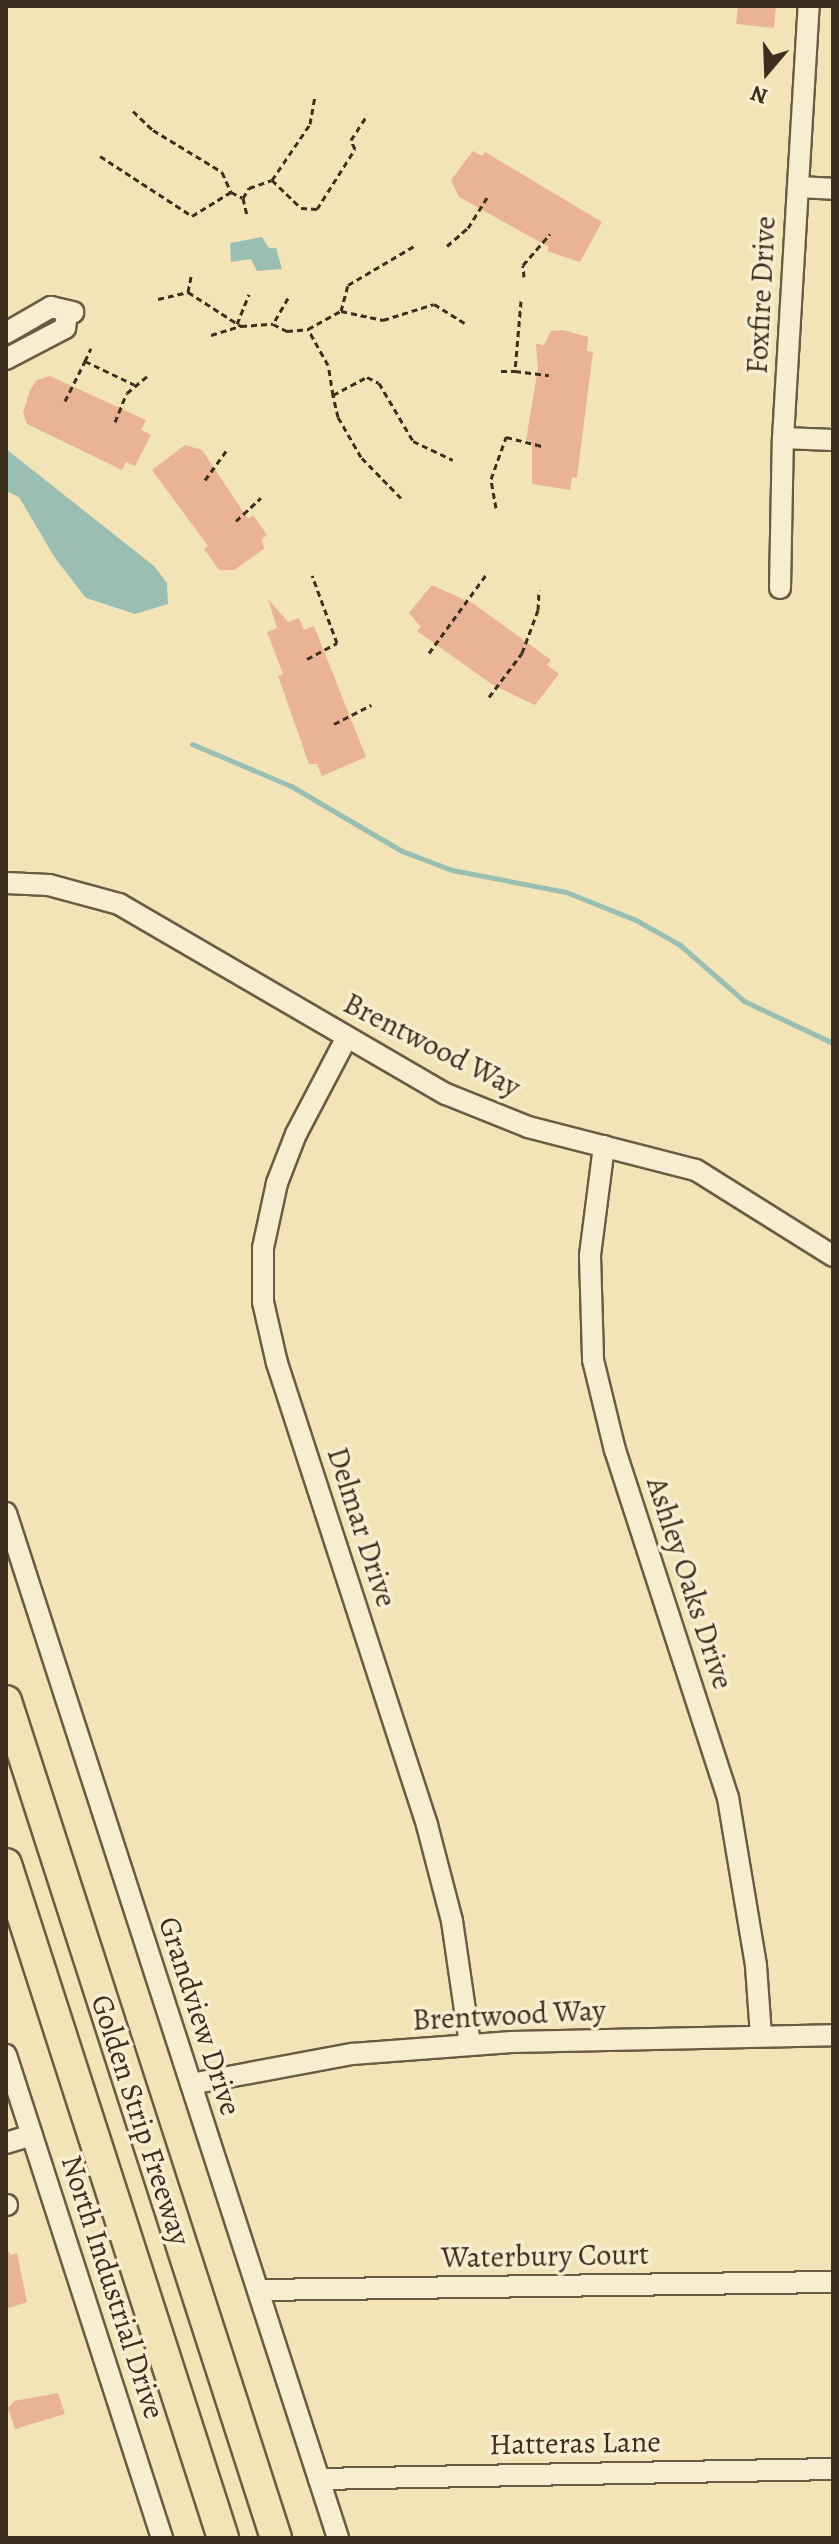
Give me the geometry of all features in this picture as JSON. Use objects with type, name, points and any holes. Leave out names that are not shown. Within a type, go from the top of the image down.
[{"type":"highway","name":"Golden Strip Freeway","points":[[6,1701],[276,2538]]},
{"type":"highway","name":"Golden Strip Freeway","points":[[6,1864],[223,2538]]},
{"type":"street","name":"Foxfire Drive","points":[[780,588],[783,438],[809,6]]},
{"type":"street","points":[[798,187],[833,189]]},
{"type":"street","points":[[6,333],[51,307],[70,313],[65,328],[6,359]]},
{"type":"street","points":[[783,438],[833,440]]},
{"type":"street","name":"Brentwood Way","points":[[6,883],[49,885],[119,904],[172,930],[347,1037],[487,1112],[696,1170],[833,1256]]},
{"type":"street","name":"Delmar Drive","points":[[347,1037],[296,1134],[277,1183],[263,1248],[263,1302],[277,1363],[427,1825],[452,1921],[470,2045]]},
{"type":"street","name":"Ashley Oaks Drive","points":[[604,1146],[590,1256],[593,1360],[615,1450],[728,1798],[754,1950],[761,2036]]},
{"type":"street","name":"Grandview Drive","points":[[6,1513],[338,2538]]},
{"type":"street","name":"Brentwood Way","points":[[191,2084],[352,2054],[470,2045],[833,2035]]},
{"type":"street","name":"North Industrial Drive","points":[[6,2055],[162,2538]]},
{"type":"street","points":[[6,2143],[32,2135]]},
{"type":"street","name":"Waterbury Court","points":[[259,2290],[833,2282]]},
{"type":"street","name":"Hatteras Lane","points":[[319,2479],[833,2469]]},
{"type":"path","points":[[247,216],[243,198],[249,188],[272,180],[310,124],[315,95]]},
{"type":"path","points":[[133,111],[153,130],[222,172],[231,192],[243,198]]},
{"type":"path","points":[[272,180],[301,208],[317,209],[355,149],[351,140],[367,115]]},
{"type":"path","points":[[100,156],[192,216],[231,192]]},
{"type":"path","points":[[447,246],[468,228],[487,198]]},
{"type":"path","points":[[524,277],[523,265],[550,234]]},
{"type":"path","points":[[341,311],[348,285],[416,245]]},
{"type":"path","points":[[188,292],[191,276]]},
{"type":"path","points":[[158,299],[188,292],[239,325]]},
{"type":"path","points":[[239,325],[249,294]]},
{"type":"path","points":[[273,324],[288,298]]},
{"type":"path","points":[[515,371],[521,301]]},
{"type":"path","points":[[211,335],[239,325],[273,324],[287,331],[308,329],[341,311],[383,320],[434,304],[465,323]]},
{"type":"path","points":[[308,329],[328,365],[338,417],[361,457],[401,498]]},
{"type":"path","points":[[65,401],[91,348]]},
{"type":"path","points":[[85,361],[135,385]]},
{"type":"path","points":[[501,371],[549,375]]},
{"type":"path","points":[[115,422],[135,385],[147,376]]},
{"type":"path","points":[[333,395],[367,377],[379,383],[413,441],[453,460]]},
{"type":"path","points":[[496,508],[491,479],[506,437],[542,446]]},
{"type":"path","points":[[205,480],[226,451]]},
{"type":"path","points":[[236,521],[261,498]]},
{"type":"path","points":[[429,653],[488,572]]},
{"type":"path","points":[[307,659],[337,643],[312,575]]},
{"type":"path","points":[[489,697],[522,653],[538,610],[539,590]]},
{"type":"path","points":[[334,724],[371,705]]},
{"type":"water","points":[[262,237],[269,248],[276,248],[282,269],[257,271],[251,259],[231,262],[230,243]]},
{"type":"water","points":[[6,449],[154,566],[167,583],[168,604],[135,614],[86,598],[55,558],[19,497],[6,491]]},
{"type":"building","points":[[738,6],[776,6],[774,28],[736,24]]},
{"type":"building","points":[[473,151],[482,156],[485,152],[602,222],[580,262],[547,251],[549,247],[459,197],[451,180]]},
{"type":"building","points":[[563,330],[588,337],[587,351],[593,352],[577,478],[572,477],[570,490],[532,484],[532,441],[526,440],[538,368],[536,344],[544,345],[551,331]]},
{"type":"building","points":[[50,376],[146,420],[141,430],[151,435],[135,466],[126,462],[122,470],[27,424],[23,413],[30,390],[37,380]]},
{"type":"building","points":[[185,445],[202,450],[248,519],[253,515],[267,535],[262,539],[264,549],[234,570],[219,570],[204,549],[208,546],[152,470]]},
{"type":"building","points":[[432,585],[474,604],[551,660],[547,665],[559,674],[535,705],[493,685],[417,631],[421,627],[409,613]]},
{"type":"building","points":[[268,599],[288,622],[299,618],[304,630],[314,626],[366,757],[322,776],[317,764],[309,764],[278,676],[283,674],[267,632],[277,628]]},
{"type":"building","points":[[6,2248],[11,2255],[17,2253],[27,2302],[6,2309]]},
{"type":"building","points":[[58,2393],[65,2414],[15,2429],[8,2408],[14,2401]]},
{"type":"waterway","points":[[192,744],[291,786],[402,851],[452,870],[566,892],[636,920],[680,945],[744,1001],[833,1043]]}]
